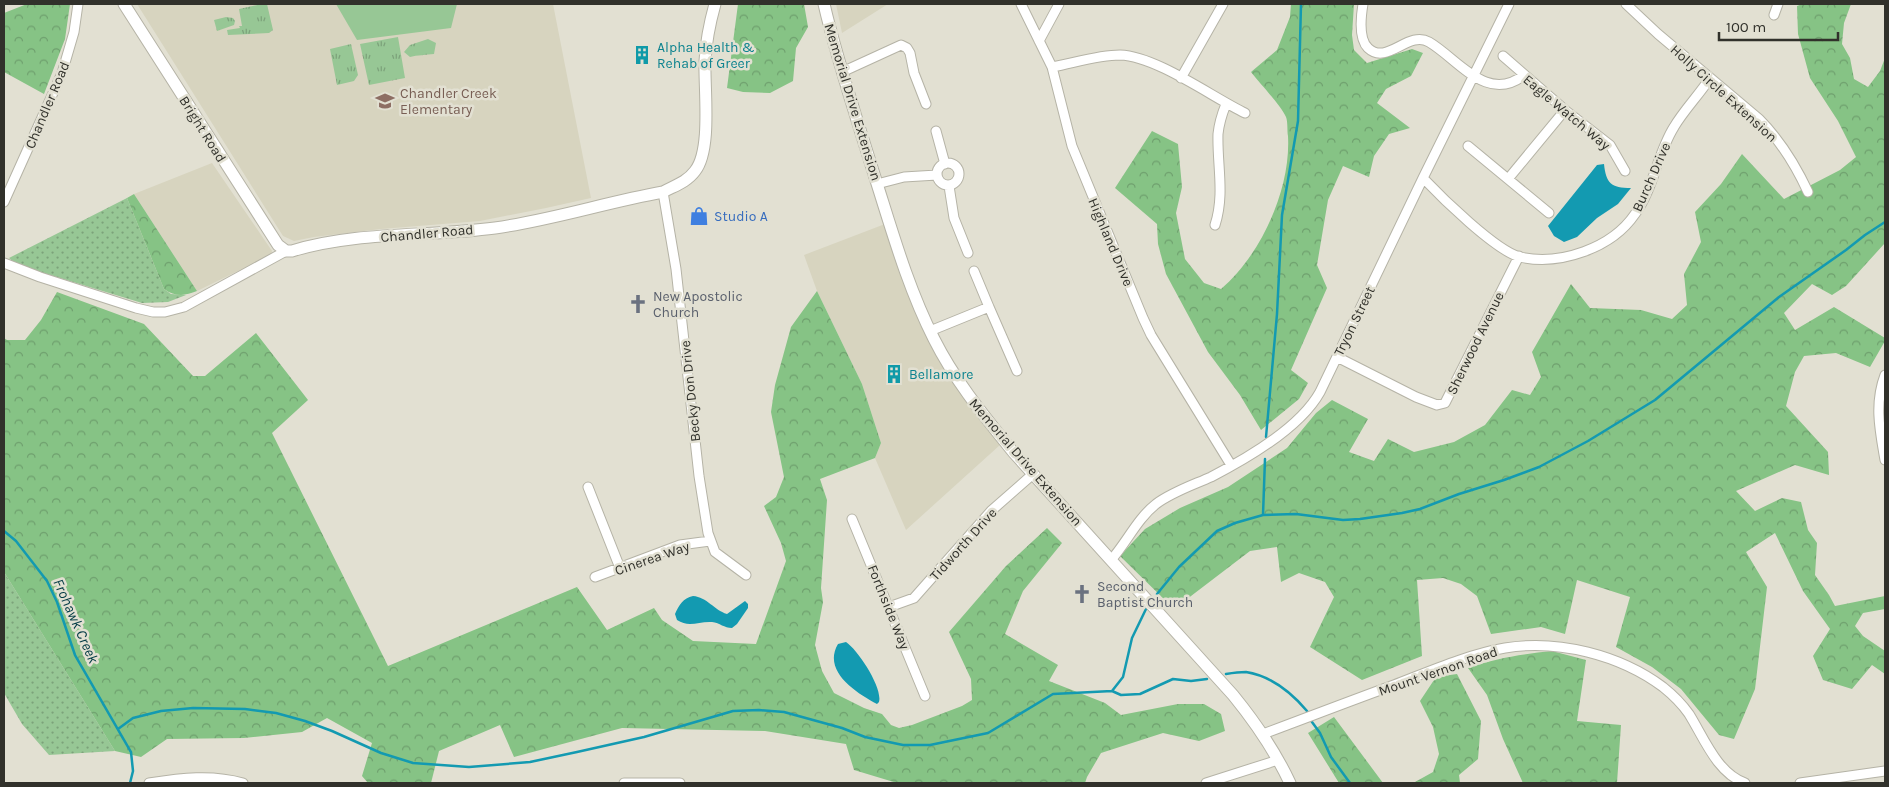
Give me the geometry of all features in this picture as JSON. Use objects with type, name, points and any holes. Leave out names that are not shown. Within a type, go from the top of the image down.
[{"type":"street","name":"Chandler Road","points":[[4,202],[62,73],[74,32],[78,4]]},
{"type":"street","name":"Bright Road","points":[[124,4],[258,215],[278,245],[286,251]]},
{"type":"street","name":"Chandler Road","points":[[4,263],[40,277],[136,308],[164,312],[184,307],[286,251],[336,241],[515,225],[663,192],[690,177],[696,170],[702,157],[704,145],[705,60],[708,33],[715,4]]},
{"type":"street","name":"Memorial Drive Extension","points":[[824,4],[842,72],[912,288],[930,331],[954,374],[972,401],[1033,474],[1233,695],[1263,734],[1290,783]]},
{"type":"street","name":"Highland Drive","points":[[1021,4],[1052,68],[1072,146],[1143,318],[1231,465]]},
{"type":"street","points":[[1039,41],[1059,4]]},
{"type":"street","points":[[1181,78],[1223,4]]},
{"type":"street","points":[[1363,4],[1362,38],[1366,46],[1372,51],[1383,53],[1410,41],[1424,40],[1473,76],[1487,83],[1505,85],[1524,75]]},
{"type":"street","name":"Tryon Street","points":[[1111,560],[1142,518],[1156,504],[1231,465],[1277,437],[1302,417],[1316,399],[1510,4]]},
{"type":"street","name":"Holly Circle Extension","points":[[1626,4],[1774,134],[1788,154],[1808,192]]},
{"type":"street","points":[[1774,15],[1778,4]]},
{"type":"street","points":[[842,72],[901,45],[907,48],[910,53],[914,73],[926,104]]},
{"type":"street","points":[[1052,68],[1108,56],[1121,55],[1136,58],[1163,68],[1226,104],[1246,113]]},
{"type":"street","name":"Eagle Watch Way","points":[[1503,56],[1565,110],[1610,145],[1625,171]]},
{"type":"street","name":"Burch Drive","points":[[1423,178],[1490,239],[1519,256],[1553,258],[1577,254],[1600,244],[1625,226],[1635,215],[1644,200],[1673,128],[1710,78]]},
{"type":"street","points":[[1215,225],[1220,211],[1221,194],[1218,133],[1226,104]]},
{"type":"street","points":[[1508,179],[1565,110]]},
{"type":"street","points":[[936,131],[945,164]]},
{"type":"street","points":[[1468,146],[1549,213]]},
{"type":"street","points":[[945,164],[952,164],[959,172],[957,181],[949,186],[939,182],[937,175],[939,168],[945,164]]},
{"type":"street","points":[[877,184],[904,177],[937,175]]},
{"type":"street","points":[[949,186],[954,218],[968,253]]},
{"type":"street","name":"Becky Don Drive","points":[[663,192],[676,268],[699,476],[710,541],[715,552],[746,575]]},
{"type":"street","name":"Sherwood Avenue","points":[[1337,357],[1416,397],[1436,405],[1445,403],[1519,256]]},
{"type":"street","points":[[974,271],[1017,371]]},
{"type":"street","points":[[930,331],[989,307]]},
{"type":"street","points":[[1885,376],[1880,394],[1878,415],[1885,460]]},
{"type":"street","name":"Tidworth Drive","points":[[889,606],[914,598],[991,511],[1033,474]]},
{"type":"street","points":[[588,487],[620,568]]},
{"type":"street","name":"Forthside Way","points":[[852,519],[925,696]]},
{"type":"street","name":"Cinerea Way","points":[[595,577],[680,545],[710,541]]},
{"type":"street","name":"Mount Vernon Road","points":[[1263,734],[1490,651],[1523,646],[1561,647],[1608,659],[1638,672],[1663,688],[1684,707],[1724,770],[1745,783]]},
{"type":"street","points":[[1206,783],[1278,760]]},
{"type":"street","points":[[1800,783],[1885,771]]},
{"type":"street","points":[[149,783],[178,778],[200,777],[227,779],[243,783]]},
{"type":"street","points":[[624,783],[680,783]]},
{"type":"shaded area","name":"Chandler Creek Elementary","points":[[137,4],[553,4],[591,198],[480,221],[381,229],[294,241],[283,236]]},
{"type":"shaded area","points":[[836,4],[888,4],[842,33]]},
{"type":"shaded area","points":[[212,163],[272,251],[271,255],[197,291],[134,194]]},
{"type":"shaded area","points":[[885,224],[919,321],[957,388],[1000,445],[906,530],[875,458],[881,443],[862,384],[817,291],[804,255]]},
{"type":"green space","points":[[27,4],[70,4],[65,39],[44,94],[4,72],[4,13]]},
{"type":"green space","points":[[267,4],[273,30],[269,33],[228,35],[227,30],[242,26],[239,9]]},
{"type":"green space","points":[[336,4],[457,4],[451,28],[357,40]]},
{"type":"green space","points":[[738,4],[804,4],[808,27],[796,48],[793,81],[770,93],[743,92],[727,88]]},
{"type":"green space","points":[[1291,4],[1354,4],[1352,35],[1354,50],[1367,63],[1412,49],[1423,53],[1411,76],[1386,89],[1377,103],[1410,128],[1389,134],[1374,156],[1369,177],[1343,166],[1328,200],[1317,265],[1327,288],[1291,370],[1308,383],[1299,399],[1261,430],[1240,395],[1208,352],[1166,274],[1158,244],[1157,224],[1115,188],[1152,131],[1178,144],[1182,187],[1176,213],[1185,259],[1204,283],[1221,289],[1235,275],[1261,240],[1271,220],[1279,199],[1284,177],[1288,156],[1286,117],[1251,72],[1277,50],[1290,17]]},
{"type":"green space","points":[[1802,4],[1851,4],[1844,23],[1842,44],[1850,58],[1854,79],[1868,87],[1880,71],[1885,58],[1885,243],[1846,286],[1832,295],[1812,284],[1784,313],[1795,330],[1834,307],[1885,338],[1885,341],[1870,367],[1836,353],[1804,356],[1795,372],[1786,406],[1828,452],[1829,475],[1795,465],[1736,491],[1755,511],[1782,498],[1801,502],[1808,530],[1817,543],[1815,575],[1835,606],[1885,596],[1885,609],[1863,613],[1855,626],[1863,636],[1885,651],[1885,674],[1872,665],[1852,689],[1823,680],[1813,656],[1830,629],[1803,591],[1775,533],[1746,552],[1767,587],[1755,689],[1734,739],[1719,735],[1681,689],[1652,667],[1616,647],[1630,597],[1577,580],[1565,634],[1541,627],[1491,634],[1477,596],[1461,584],[1443,578],[1417,580],[1422,656],[1362,680],[1310,647],[1334,597],[1325,582],[1299,573],[1281,582],[1277,547],[1250,551],[1174,609],[1120,556],[1145,529],[1180,508],[1228,487],[1287,448],[1316,413],[1332,400],[1368,419],[1349,452],[1374,461],[1388,439],[1414,452],[1454,442],[1485,425],[1512,390],[1530,395],[1541,377],[1532,352],[1571,284],[1590,308],[1641,310],[1672,319],[1687,305],[1684,274],[1701,242],[1695,212],[1721,184],[1742,154],[1784,199],[1840,170],[1856,157],[1838,121],[1810,78],[1798,34],[1797,6]]},
{"type":"green space","points":[[226,17],[233,18],[235,21],[234,25],[217,31],[214,20]]},
{"type":"green space","points":[[398,37],[405,78],[369,85],[360,44]]},
{"type":"green space","points":[[428,39],[436,43],[434,54],[410,57],[404,52],[410,45]]},
{"type":"green space","points":[[351,44],[358,75],[354,81],[337,85],[330,49]]},
{"type":"green space","points":[[134,194],[197,291],[180,295],[164,289],[127,198]]},
{"type":"green space","points":[[127,198],[164,289],[171,294],[186,295],[168,302],[142,303],[17,265],[9,258]]},
{"type":"green space","points":[[817,291],[862,384],[881,443],[875,458],[820,479],[827,500],[821,588],[823,602],[815,645],[822,671],[834,693],[864,708],[882,714],[891,725],[899,728],[962,706],[972,700],[971,679],[949,632],[1006,566],[1047,528],[1062,543],[1023,591],[1005,634],[1058,665],[1049,681],[1105,703],[1121,715],[1178,704],[1204,704],[1221,714],[1225,731],[1199,741],[1163,733],[1101,753],[1085,783],[897,783],[854,770],[846,744],[765,731],[622,728],[514,757],[500,725],[439,751],[431,783],[368,783],[362,776],[372,743],[327,718],[302,732],[244,738],[167,739],[141,757],[115,751],[4,572],[4,338],[7,340],[25,340],[41,320],[57,292],[144,324],[193,376],[205,376],[256,333],[308,400],[272,433],[388,666],[577,587],[607,630],[654,608],[662,620],[693,641],[756,644],[786,561],[781,543],[764,506],[776,497],[784,477],[771,412],[775,385],[791,327]]},
{"type":"green space","points":[[4,572],[115,751],[49,755],[22,724],[4,693]]},
{"type":"green space","points":[[1552,651],[1586,660],[1577,721],[1621,725],[1617,783],[1523,783],[1503,739],[1487,695],[1468,668],[1509,657]]},
{"type":"green space","points":[[1457,674],[1481,721],[1478,759],[1459,775],[1460,783],[1409,783],[1415,782],[1433,772],[1439,754],[1433,727],[1420,701],[1436,677]]},
{"type":"green space","points":[[1334,717],[1383,783],[1339,783],[1308,733]]},
{"type":"water","points":[[1604,164],[1606,176],[1611,183],[1619,187],[1631,188],[1618,204],[1597,218],[1577,237],[1564,242],[1554,236],[1548,226],[1597,165]]},
{"type":"water","points":[[693,596],[702,599],[727,614],[745,601],[748,604],[748,608],[732,628],[712,622],[686,624],[677,620],[675,614],[684,600]]},
{"type":"water","points":[[846,642],[863,661],[873,679],[879,696],[877,704],[851,687],[838,672],[834,663],[834,654],[838,644]]},
{"type":"waterway","points":[[1266,437],[1277,314],[1282,215],[1298,121],[1301,4]]},
{"type":"waterway","points":[[1157,594],[1179,567],[1217,531],[1235,523],[1263,515],[1296,514],[1343,520],[1402,513],[1420,509],[1539,467],[1588,441],[1655,400],[1779,297],[1885,222]]},
{"type":"waterway","points":[[1263,515],[1265,459]]},
{"type":"waterway","name":"Frohawk Creek","points":[[4,531],[16,541],[47,581],[57,602],[75,655],[131,752],[133,771],[130,783]]},
{"type":"waterway","points":[[1112,691],[1123,677],[1132,638],[1146,609]]},
{"type":"waterway","points":[[1226,674],[1246,672],[1264,677],[1287,691],[1307,711]]},
{"type":"waterway","points":[[118,729],[133,718],[161,711],[193,708],[245,709],[276,713],[305,721],[381,753],[413,763],[469,767],[530,762],[644,737],[733,711],[759,710],[784,712],[842,728],[865,737],[903,745],[930,745],[988,733],[1053,694],[1112,691],[1121,695],[1140,694],[1173,679],[1191,681],[1207,679]]},
{"type":"waterway","points":[[1312,722],[1320,733],[1331,757],[1350,783]]},
{"type":"place","name":"Alpha Health & Rehab of Greer","points":[[642,55]]},
{"type":"place","name":"Chandler Creek Elementary","points":[[385,101]]},
{"type":"place","name":"Studio A","points":[[699,216]]},
{"type":"place","name":"New Apostolic Church","points":[[638,304]]},
{"type":"place","name":"Bellamore","points":[[894,374]]},
{"type":"place","name":"Second Baptist Church","points":[[1082,594]]}]
